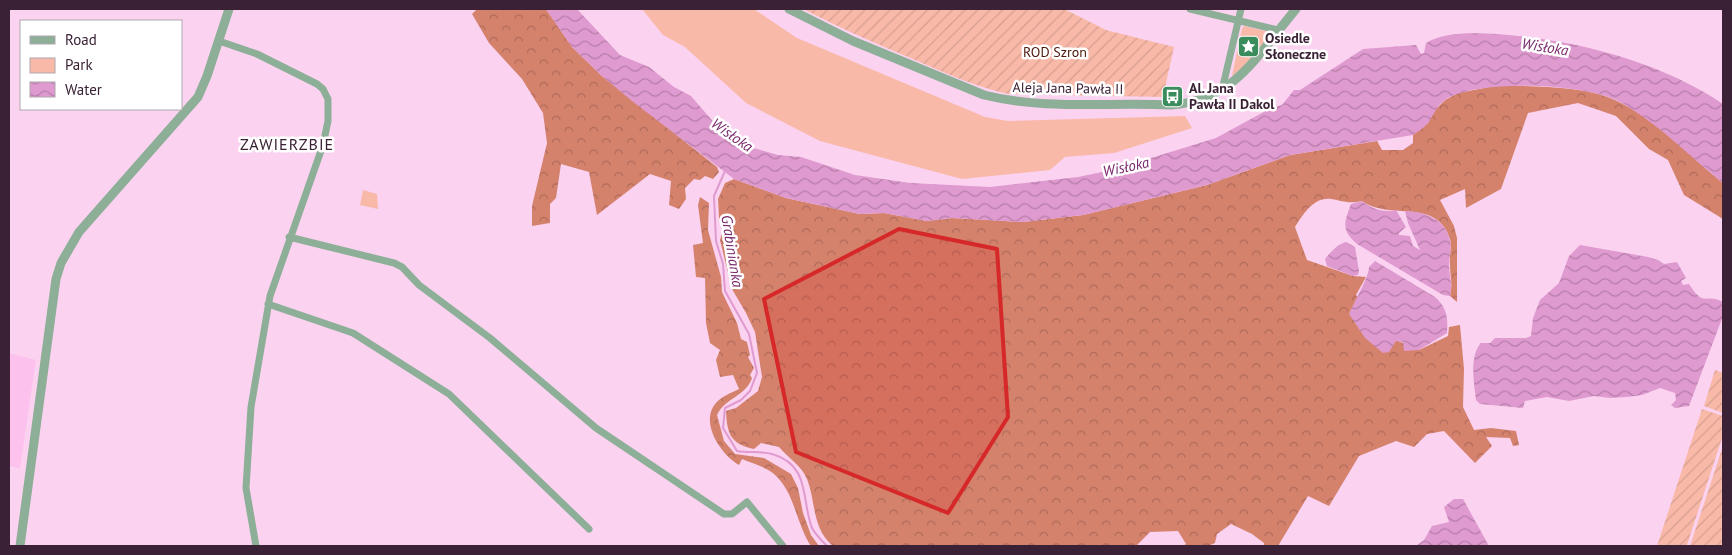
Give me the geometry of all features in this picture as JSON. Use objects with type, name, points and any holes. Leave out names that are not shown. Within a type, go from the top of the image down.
[{"type":"street","points":[[20,546],[56,279],[61,262],[79,232],[198,97],[229,9]]},
{"type":"street","name":"Aleja Jana Pawła II","points":[[789,9],[926,72],[984,95],[1007,101],[1171,105],[1192,103],[1222,90],[1242,74],[1296,9]]},
{"type":"street","points":[[1190,9],[1278,30]]},
{"type":"street","points":[[1222,90],[1241,9]]},
{"type":"street","points":[[219,41],[246,49],[317,84],[326,95],[329,110],[323,145],[289,237],[268,304],[251,407],[248,445],[246,488],[256,546]]},
{"type":"street","points":[[289,237],[394,262],[402,267],[419,285],[490,338],[596,428],[724,514],[732,514],[747,502],[783,546]]},
{"type":"street","points":[[268,304],[353,333],[430,380],[449,394],[589,529]]},
{"type":"highlighted area","points":[[899,229],[997,249],[1008,417],[948,513],[796,452],[764,299]]},
{"type":"shaded area","points":[[9,353],[36,360],[20,468],[9,466]]},
{"type":"green space","points":[[477,9],[546,9],[572,47],[602,76],[717,167],[719,172],[713,179],[705,176],[700,180],[694,179],[685,188],[686,199],[679,209],[669,205],[671,181],[650,174],[597,215],[589,172],[561,164],[556,198],[550,204],[550,223],[532,226],[532,206],[547,143],[543,113],[522,79],[489,43],[472,14]]},
{"type":"green space","points":[[642,9],[754,9],[797,38],[985,117],[1008,121],[1185,116],[1192,128],[1114,153],[1065,157],[1050,170],[962,179],[820,141],[746,103],[685,47],[663,35]]},
{"type":"green space","name":"ROD Szron","points":[[803,9],[1064,9],[1106,30],[1174,47],[1163,97],[1009,94],[954,76],[862,37]]},
{"type":"green space","points":[[1244,26],[1269,32],[1270,35],[1242,68],[1232,76],[1242,29]]},
{"type":"green space","points":[[1500,85],[1575,89],[1617,101],[1659,128],[1723,183],[1723,219],[1684,195],[1668,160],[1649,149],[1616,116],[1578,103],[1528,113],[1501,189],[1466,208],[1465,189],[1440,200],[1454,226],[1457,238],[1457,302],[1450,296],[1450,239],[1444,226],[1435,218],[1424,214],[1373,207],[1362,201],[1350,202],[1331,199],[1319,201],[1305,212],[1295,227],[1307,260],[1353,276],[1366,277],[1356,295],[1396,340],[1419,350],[1448,336],[1449,327],[1460,325],[1464,369],[1463,407],[1474,430],[1491,428],[1516,431],[1519,445],[1513,446],[1510,438],[1486,437],[1492,446],[1475,463],[1444,431],[1427,434],[1414,447],[1396,441],[1359,456],[1329,506],[1308,496],[1278,546],[1264,546],[1264,543],[1252,534],[1231,524],[1217,534],[1215,543],[1208,546],[1183,546],[1186,544],[1178,531],[1150,532],[1136,546],[833,546],[821,532],[807,479],[798,466],[779,447],[761,443],[754,449],[740,444],[731,436],[727,426],[726,411],[736,408],[758,391],[762,377],[755,332],[732,289],[720,240],[723,230],[719,218],[718,199],[725,183],[734,179],[786,198],[860,214],[884,213],[927,221],[952,218],[1023,222],[1083,215],[1207,185],[1290,155],[1377,141],[1382,150],[1403,150],[1413,143],[1413,135],[1428,123],[1433,112],[1445,100],[1458,93]]},
{"type":"green space","points":[[363,190],[377,194],[378,209],[360,205]]},
{"type":"green space","points":[[700,197],[709,203],[708,230],[721,277],[722,292],[737,323],[741,339],[747,342],[750,355],[748,357],[754,368],[750,375],[752,378],[749,384],[725,405],[717,415],[724,441],[735,454],[764,458],[791,474],[798,488],[803,513],[811,535],[819,546],[811,546],[787,490],[781,481],[763,467],[742,459],[739,465],[725,454],[714,437],[711,428],[711,411],[716,403],[739,389],[733,375],[720,377],[716,360],[720,350],[710,343],[706,323],[705,278],[696,277],[693,245],[703,243],[698,205]]},
{"type":"green space","points":[[1715,370],[1723,373],[1723,413],[1704,406]]},
{"type":"green space","points":[[1702,409],[1723,416],[1723,435],[1687,545],[1657,546]]},
{"type":"green space","points":[[1723,446],[1723,546],[1690,546]]},
{"type":"water","name":"Wisłoka","points":[[546,9],[577,9],[620,55],[649,67],[674,87],[691,96],[716,125],[743,145],[778,155],[801,157],[855,175],[910,183],[990,187],[1078,177],[1112,170],[1216,138],[1273,107],[1282,105],[1294,90],[1300,90],[1363,49],[1416,45],[1421,54],[1424,53],[1426,43],[1442,36],[1479,33],[1555,41],[1614,55],[1644,64],[1672,76],[1723,104],[1723,183],[1659,129],[1618,101],[1581,90],[1557,87],[1506,86],[1482,88],[1446,99],[1437,108],[1426,125],[1413,135],[1290,155],[1207,185],[1083,215],[1023,222],[952,218],[927,221],[884,213],[860,214],[786,198],[734,179],[602,76],[572,47]]},
{"type":"water","points":[[1362,201],[1378,210],[1396,210],[1406,227],[1399,235],[1410,236],[1413,246],[1420,250],[1408,223],[1405,211],[1427,215],[1434,218],[1444,227],[1451,244],[1449,265],[1450,296],[1443,295],[1357,244],[1348,235],[1345,226],[1351,204]]},
{"type":"water","points":[[1346,242],[1355,247],[1358,275],[1353,276],[1327,266],[1325,259],[1332,251]]},
{"type":"water","points":[[1580,245],[1648,257],[1664,264],[1677,262],[1686,278],[1681,281],[1683,285],[1689,284],[1694,292],[1702,298],[1712,298],[1723,302],[1723,316],[1689,406],[1675,408],[1671,405],[1676,400],[1675,393],[1660,388],[1642,395],[1627,397],[1610,398],[1594,396],[1569,401],[1547,397],[1525,401],[1523,408],[1480,404],[1476,400],[1473,370],[1477,348],[1481,343],[1490,343],[1495,338],[1526,338],[1531,336],[1533,318],[1540,300],[1559,283],[1569,256]]},
{"type":"water","points":[[1375,261],[1435,297],[1446,313],[1447,333],[1419,350],[1404,351],[1403,342],[1396,341],[1389,352],[1383,353],[1365,338],[1349,314],[1364,283],[1369,267]]},
{"type":"water","points":[[1454,499],[1463,499],[1489,546],[1416,546],[1424,540],[1432,526],[1449,522],[1444,507]]},
{"type":"waterway","name":"Grabinianka","points":[[725,171],[714,196],[716,241],[723,264],[725,291],[749,334],[757,373],[750,391],[741,400],[725,408],[723,428],[737,451],[772,454],[784,459],[793,466],[799,475],[812,528],[827,546]]},
{"type":"place","name":"Osiedle Słoneczne","points":[[1249,46]]},
{"type":"place","name":"Al. Jana Pawła II Dakol","points":[[1173,96]]},
{"type":"district","name":"ZAWIERZBIE","points":[[287,144]]}]
